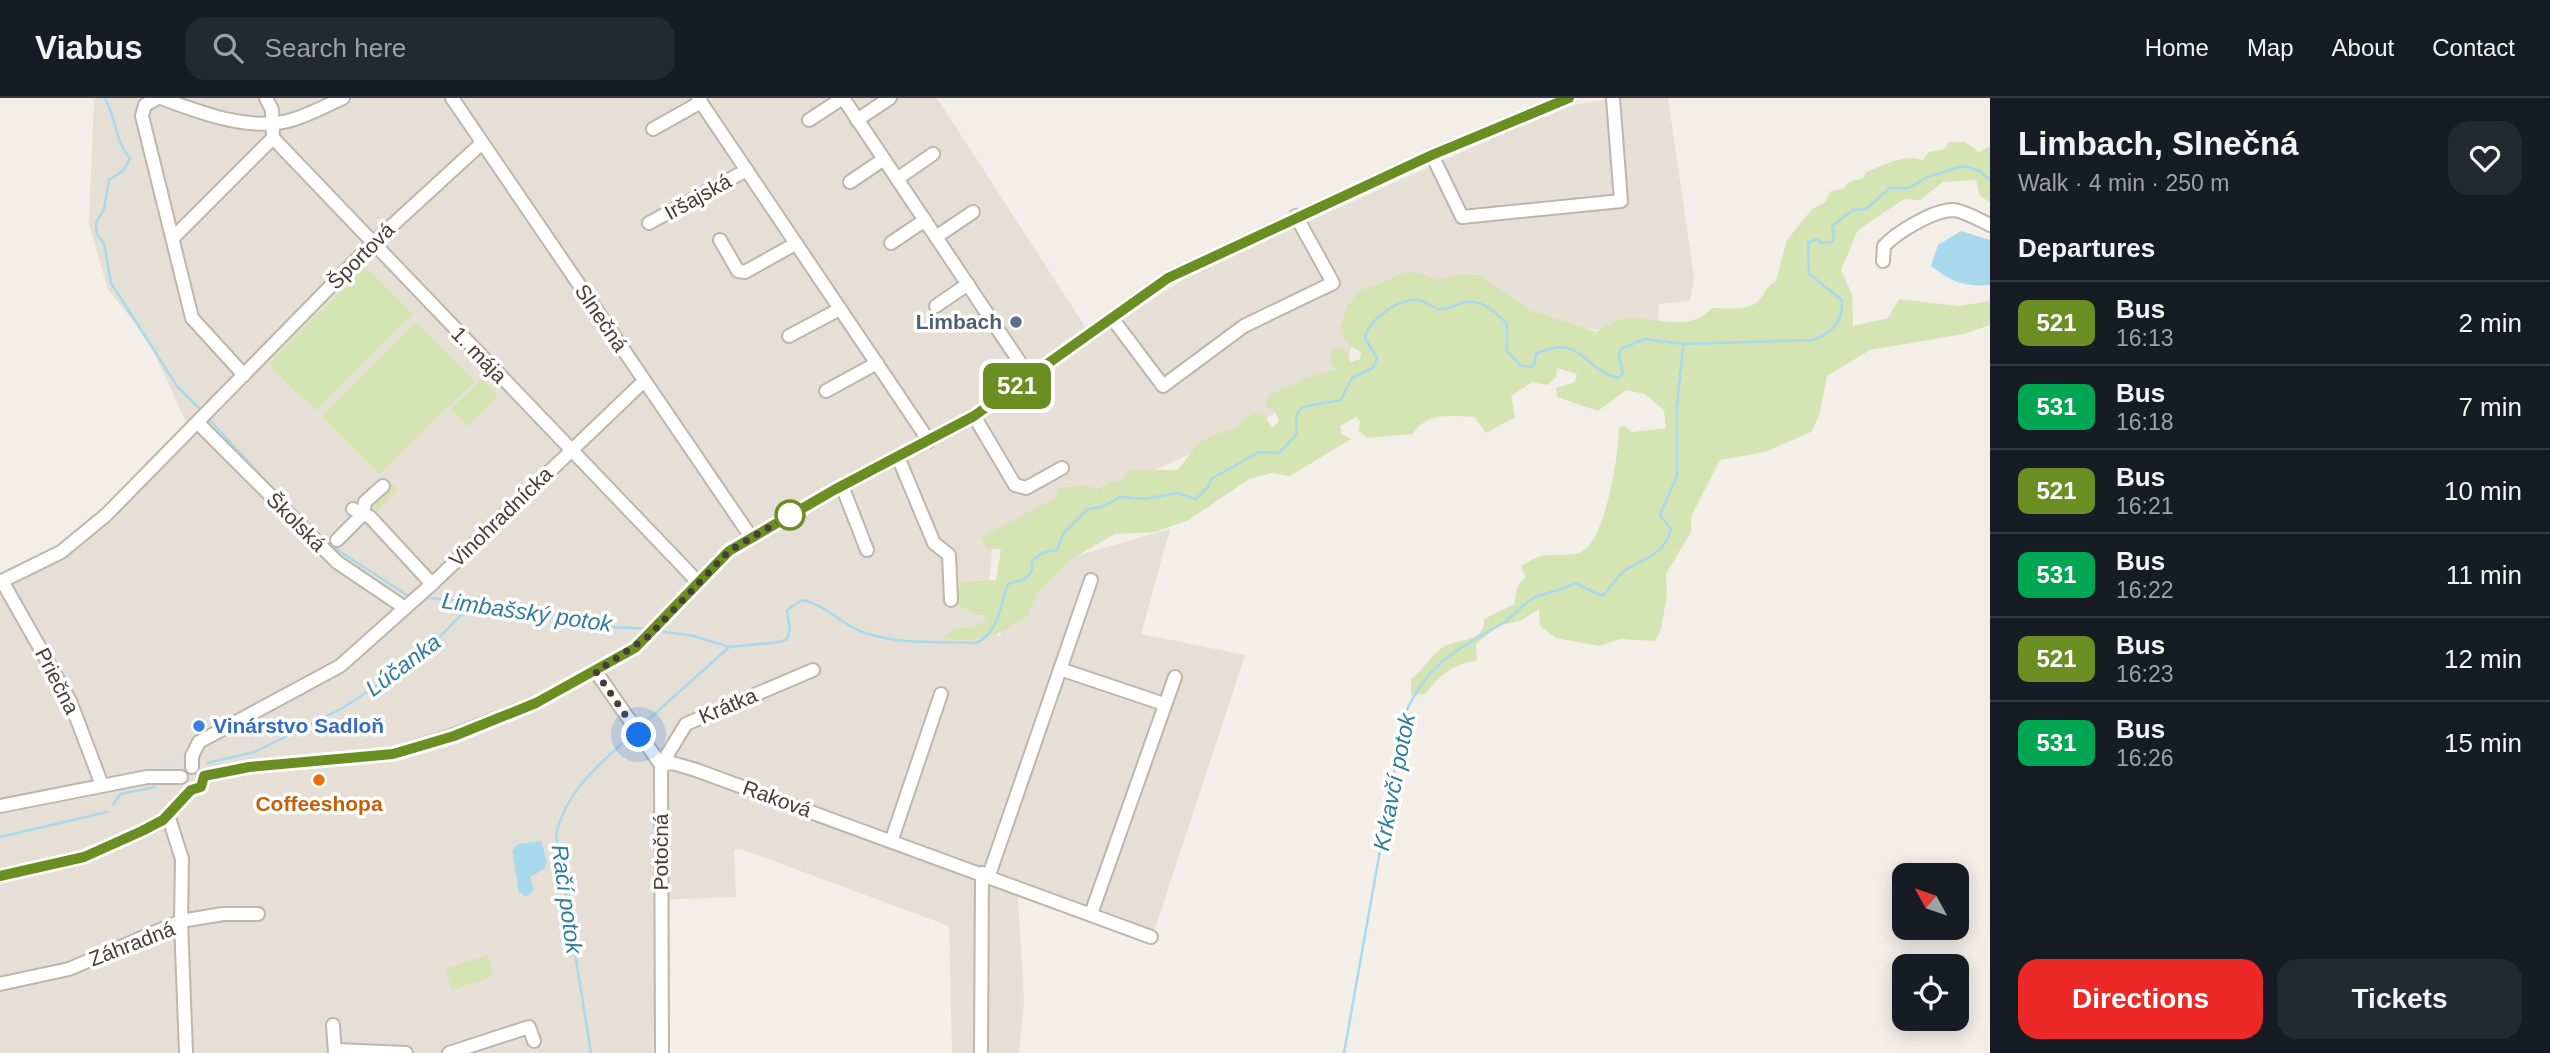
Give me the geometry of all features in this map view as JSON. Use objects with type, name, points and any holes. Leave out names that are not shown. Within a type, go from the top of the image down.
[{"type":"street","points":[[244,375],[192,318],[142,116],[145,105],[160,98],[219,117],[272,123],[297,118],[343,98]]},
{"type":"street","points":[[174,237],[273,138],[272,110],[266,98]]},
{"type":"street","name":"Slnečná","points":[[452,98],[751,537]]},
{"type":"street","points":[[809,120],[843,98],[1030,376]]},
{"type":"street","points":[[857,120],[890,98]]},
{"type":"street","points":[[204,776],[265,765],[405,751],[505,717],[596,672],[649,636],[697,581],[729,551],[838,488],[974,416],[1168,278],[1296,216],[1569,98]]},
{"type":"street","points":[[1432,155],[1462,216],[1621,201],[1613,98]]},
{"type":"street","name":"Iršajská","points":[[653,129],[700,100],[794,244],[929,441]]},
{"type":"street","name":"1. mája","points":[[273,138],[697,581]]},
{"type":"street","name":"Športová","points":[[1,581],[70,545],[136,486],[373,243],[482,142]]},
{"type":"street","points":[[897,179],[933,154]]},
{"type":"street","points":[[850,182],[884,159]]},
{"type":"street","name":"Iršajská","points":[[649,223],[747,170]]},
{"type":"street","points":[[1882,261],[1884,246],[1895,235],[1943,212],[1956,211],[1990,225]]},
{"type":"street","points":[[936,237],[973,212]]},
{"type":"street","points":[[1112,318],[1163,386],[1244,326],[1333,284],[1296,216]]},
{"type":"street","points":[[891,243],[925,220]]},
{"type":"street","points":[[720,240],[738,271],[745,272],[794,244]]},
{"type":"street","points":[[936,306],[968,284]]},
{"type":"street","points":[[789,336],[840,309]]},
{"type":"street","points":[[826,390],[877,363]]},
{"type":"street","name":"Vinohradnícka","points":[[192,767],[191,756],[199,742],[341,666],[432,584],[644,381]]},
{"type":"street","points":[[974,416],[1014,485],[1026,488],[1062,468]]},
{"type":"street","name":"Školská","points":[[199,422],[337,562],[412,602]]},
{"type":"street","points":[[898,457],[934,543],[949,555],[951,600]]},
{"type":"street","name":"Školská","points":[[337,540],[365,502],[383,486]]},
{"type":"street","points":[[838,488],[867,550]]},
{"type":"street","points":[[358,512],[375,520],[432,584]]},
{"type":"street","points":[[981,1053],[985,874],[1091,580]]},
{"type":"street","name":"Priečna","points":[[1,581],[70,701],[102,785]]},
{"type":"street","points":[[1060,669],[1164,704]]},
{"type":"street","name":"Krátka","points":[[661,765],[687,724],[813,670]]},
{"type":"street","points":[[596,672],[661,765]]},
{"type":"street","points":[[1091,914],[1175,677]]},
{"type":"street","points":[[892,839],[941,694]]},
{"type":"street","name":"Raková","points":[[661,765],[672,763],[696,770],[892,839],[1151,937]]},
{"type":"street","name":"Potočná","points":[[661,765],[662,1053]]},
{"type":"street","points":[[0,876],[84,857],[142,831],[168,815],[191,790],[201,787],[204,776],[200,769],[192,767],[185,770],[181,777],[182,784],[191,790]]},
{"type":"street","points":[[0,806],[147,777],[181,777]]},
{"type":"street","points":[[168,815],[182,859],[181,921],[223,914],[258,914]]},
{"type":"street","name":"Záhradná","points":[[0,984],[69,969],[181,921],[186,1053]]},
{"type":"street","points":[[449,1053],[527,1021],[534,1041]]},
{"type":"street","points":[[333,1025],[335,1052],[407,1053]]},
{"type":"shaded area","points":[[94,98],[937,98],[1093,339],[1189,276],[1561,107],[1617,98],[1668,98],[1694,277],[1690,301],[1659,304],[1658,329],[1601,330],[1359,310],[1348,365],[1259,423],[993,543],[986,608],[998,637],[1058,561],[1170,529],[1141,634],[1245,655],[1154,932],[1017,882],[1024,1001],[1019,1053],[952,1053],[949,926],[741,849],[734,850],[736,897],[657,900],[653,1053],[0,1053],[0,575],[61,552],[190,431],[148,339],[108,290],[89,225]]},
{"type":"shaded area","points":[[186,749],[182,767],[173,772],[128,775]]},
{"type":"green space","points":[[1948,142],[1965,142],[1979,152],[1990,146],[1990,202],[1980,196],[1976,180],[1943,182],[1920,200],[1904,199],[1858,230],[1841,270],[1852,294],[1853,326],[1888,318],[1899,299],[1959,306],[1990,301],[1990,325],[1964,334],[1870,350],[1827,376],[1819,416],[1811,432],[1765,452],[1720,460],[1691,517],[1691,532],[1666,574],[1667,594],[1661,630],[1655,641],[1620,639],[1599,646],[1556,638],[1540,626],[1539,609],[1520,621],[1498,626],[1476,644],[1477,661],[1460,664],[1447,671],[1425,694],[1411,695],[1411,679],[1439,650],[1448,644],[1475,636],[1483,627],[1484,619],[1515,604],[1517,589],[1526,577],[1521,566],[1541,556],[1579,553],[1588,546],[1604,516],[1617,456],[1619,427],[1625,426],[1632,432],[1666,428],[1664,410],[1645,394],[1626,390],[1598,411],[1557,397],[1556,388],[1575,382],[1577,374],[1557,368],[1556,377],[1548,385],[1532,382],[1511,396],[1515,417],[1486,433],[1474,417],[1447,416],[1425,422],[1413,434],[1367,438],[1359,431],[1360,421],[1356,417],[1340,426],[1341,433],[1351,439],[1290,476],[1272,473],[1249,479],[1189,520],[1155,532],[1115,534],[1073,558],[1037,594],[1027,617],[997,634],[971,640],[941,639],[956,628],[972,628],[986,620],[985,615],[973,614],[957,603],[960,582],[996,580],[1001,550],[986,548],[981,537],[1056,498],[1059,488],[1088,485],[1096,490],[1111,481],[1120,483],[1130,470],[1178,470],[1200,441],[1239,426],[1241,421],[1253,412],[1266,417],[1272,428],[1279,422],[1275,411],[1265,406],[1269,395],[1315,375],[1338,369],[1330,363],[1332,351],[1340,346],[1346,351],[1350,362],[1360,359],[1361,352],[1349,345],[1340,333],[1346,308],[1360,291],[1409,271],[1439,280],[1455,275],[1478,275],[1530,310],[1596,332],[1621,319],[1691,321],[1712,308],[1732,309],[1757,302],[1776,281],[1787,240],[1812,209],[1825,202],[1831,191],[1843,189],[1849,182],[1864,178],[1865,173],[1893,161],[1908,158],[1923,160],[1929,152],[1945,149]]},
{"type":"green space","points":[[366,267],[413,314],[316,411],[268,364]]},
{"type":"green space","points":[[416,322],[475,381],[379,474],[321,416]]},
{"type":"green space","points":[[482,379],[498,395],[468,427],[451,409]]},
{"type":"green space","points":[[391,483],[398,489],[376,512],[370,502]]},
{"type":"green space","points":[[487,955],[494,976],[452,990],[445,969]]},
{"type":"water","points":[[1961,231],[1990,240],[1990,285],[1959,282],[1931,266],[1938,245]]},
{"type":"water","points":[[541,841],[547,861],[544,869],[530,877],[534,890],[526,897],[519,892],[512,851],[518,844]]},
{"type":"waterway","name":"Limbašský potok","points":[[105,98],[121,145],[130,158],[124,170],[109,180],[104,209],[96,223],[97,235],[104,243],[111,283],[177,386],[203,412]]},
{"type":"waterway","name":"Limbašský potok","points":[[659,631],[694,636],[729,647],[780,642],[787,639],[790,630],[787,610],[802,600],[818,605],[853,628],[873,635],[917,642],[975,643],[982,640],[993,627],[1008,584],[1025,579],[1032,571],[1032,561],[1042,553],[1057,550],[1063,534],[1088,509],[1102,507],[1120,497],[1145,499],[1176,493],[1196,499],[1208,487],[1211,479],[1259,452],[1279,453],[1297,434],[1296,416],[1302,407],[1341,400],[1352,378],[1373,368],[1377,358],[1365,338],[1372,324],[1394,306],[1411,300],[1419,300],[1439,309],[1465,302],[1478,303],[1494,311],[1507,324],[1507,351],[1520,365],[1530,367],[1534,365],[1536,354],[1563,347],[1581,355],[1606,374],[1618,378],[1623,374],[1619,356],[1621,349],[1644,339],[1683,344],[1812,340],[1835,326],[1841,314],[1842,300],[1809,274],[1808,243],[1817,239],[1821,243],[1832,242],[1832,226],[1853,210],[1866,209],[1890,188],[1909,188],[1927,177],[1963,166],[1980,171],[1990,180]]},
{"type":"waterway","name":"Krkavčí potok","points":[[1344,1053],[1404,716],[1433,670],[1456,651],[1507,620],[1528,602],[1575,583],[1602,596],[1624,571],[1653,555],[1664,545],[1671,529],[1660,515],[1677,476],[1677,408],[1683,344]]},
{"type":"waterway","name":"Limbašský potok","points":[[207,417],[276,492]]},
{"type":"waterway","name":"Limbašský potok","points":[[325,542],[410,597]]},
{"type":"waterway","name":"Limbašský potok","points":[[424,598],[573,617],[614,627],[649,629]]},
{"type":"waterway","name":"Lúčanka","points":[[207,763],[255,752],[341,709],[419,658],[463,613],[478,606]]},
{"type":"waterway","name":"Račí potok","points":[[639,728],[728,648]]},
{"type":"waterway","name":"Račí potok","points":[[591,1053],[556,834],[568,803],[577,790],[634,732]]},
{"type":"waterway","name":"Lúčanka","points":[[113,805],[120,794],[155,787]]},
{"type":"waterway","name":"Lúčanka","points":[[0,837],[107,812]]},
{"type":"bus line","name":"521","points":[[0,876],[84,857],[142,831],[163,820],[191,790],[201,787],[204,776],[249,767],[393,754],[454,736],[536,703],[618,660],[635,648],[649,636],[697,581],[729,551],[834,490],[974,416],[1168,278],[1296,216],[1569,98]]},
{"type":"place","name":"Limbach","points":[[1016,322]]},
{"type":"place","name":"Vinárstvo Sadloň","points":[[199,726]]},
{"type":"place","name":"Coffeeshopa","points":[[319,780]]},
{"type":"route","points":[[639,735],[596,672],[618,660],[649,636],[697,581],[729,551],[790,515]]}]
